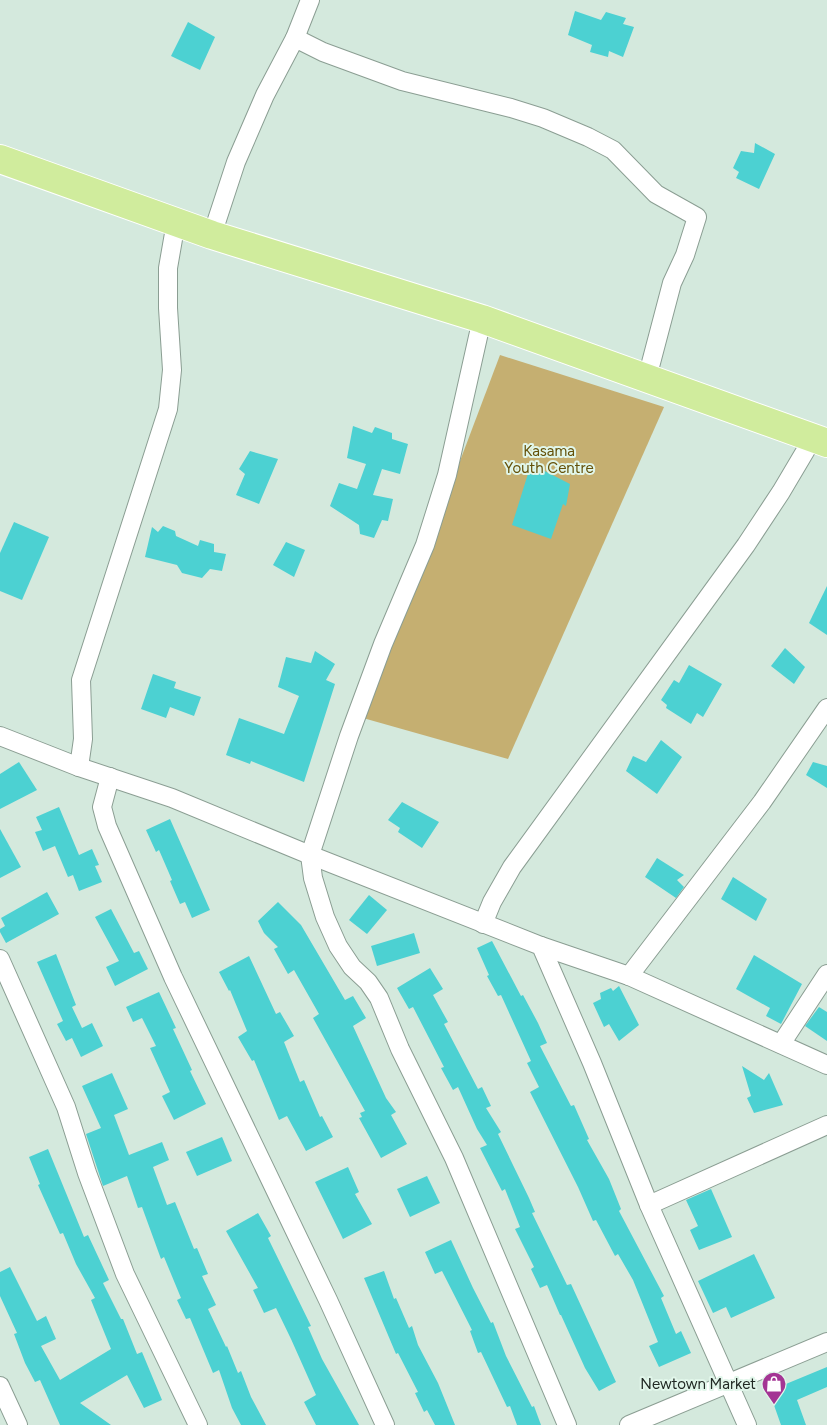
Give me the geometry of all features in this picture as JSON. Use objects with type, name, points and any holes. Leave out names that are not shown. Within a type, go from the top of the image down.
[{"type":"main road","points":[[0,159],[212,235],[482,319],[820,441]]},
{"type":"street","points":[[212,235],[236,162],[265,95],[295,38],[310,0]]},
{"type":"street","points":[[295,38],[323,52],[402,81],[511,108],[543,118],[588,137],[613,150],[656,194],[697,217],[686,255],[672,283],[647,378]]},
{"type":"street","points":[[80,767],[83,739],[81,680],[168,409],[172,370],[168,308],[168,268],[176,222]]},
{"type":"street","points":[[482,319],[447,475],[428,537],[383,644],[349,736],[310,855],[313,878],[325,916],[338,946],[352,967],[368,982],[379,998],[400,1049],[454,1158],[567,1425]]},
{"type":"street","points":[[483,924],[492,902],[512,868],[820,441]]},
{"type":"street","points":[[628,976],[762,802],[827,708]]},
{"type":"street","points":[[0,736],[80,767],[172,798],[483,924],[628,976],[827,1065]]},
{"type":"street","points":[[110,777],[102,807],[107,826],[173,977],[328,1300],[384,1425]]},
{"type":"street","points":[[541,946],[592,1063],[649,1205],[746,1425]]},
{"type":"street","points":[[0,959],[66,1107],[87,1173],[125,1274],[198,1425]]},
{"type":"street","points":[[781,1044],[827,974]]},
{"type":"street","points":[[649,1205],[827,1126]]},
{"type":"street","points":[[640,1423],[728,1382],[827,1342]]},
{"type":"street","points":[[0,1386],[18,1425]]},
{"type":"green space","name":"Kasama Youth Centre","points":[[500,355],[664,407],[508,759],[363,718]]},
{"type":"building","points":[[575,11],[601,20],[606,12],[626,18],[623,24],[634,27],[623,57],[609,51],[608,57],[590,52],[592,45],[568,35]]},
{"type":"building","points":[[188,22],[215,37],[200,70],[171,56]]},
{"type":"building","points":[[755,143],[775,154],[759,189],[736,178],[739,172],[733,168],[741,151],[754,153]]},
{"type":"building","points":[[353,426],[372,433],[375,427],[392,433],[392,439],[408,444],[400,474],[382,469],[373,495],[393,499],[388,521],[382,520],[374,538],[360,534],[359,525],[330,506],[339,483],[357,489],[366,464],[347,458]]},
{"type":"building","points":[[250,451],[278,459],[259,504],[236,495],[245,474],[239,469]]},
{"type":"building","points":[[531,464],[570,484],[566,506],[563,504],[551,539],[512,525]]},
{"type":"building","points":[[14,522],[49,537],[22,600],[0,591],[0,553]]},
{"type":"building","points":[[163,526],[175,531],[176,536],[198,546],[200,540],[214,544],[214,552],[226,554],[222,571],[210,569],[202,578],[182,573],[177,565],[145,557],[152,527],[158,532]]},
{"type":"building","points":[[286,542],[305,550],[294,577],[273,565]]},
{"type":"building","points":[[827,586],[827,635],[809,623]]},
{"type":"building","points":[[785,648],[805,667],[794,684],[771,666]]},
{"type":"building","points":[[315,651],[335,664],[326,680],[335,684],[304,782],[251,761],[250,764],[226,755],[239,718],[284,734],[299,696],[278,687],[286,657],[311,663]]},
{"type":"building","points":[[689,665],[722,684],[703,717],[697,713],[691,724],[666,708],[667,705],[661,700],[674,680],[679,683]]},
{"type":"building","points":[[153,674],[176,682],[174,688],[201,697],[194,716],[170,707],[166,718],[141,709]]},
{"type":"building","points":[[661,740],[682,757],[657,794],[626,771],[633,756],[646,762]]},
{"type":"building","points":[[19,762],[37,790],[0,809],[0,774]]},
{"type":"building","points":[[813,762],[827,766],[827,788],[806,775]]},
{"type":"building","points":[[402,802],[439,822],[422,848],[398,832],[400,828],[388,820]]},
{"type":"building","points":[[59,807],[79,855],[92,849],[99,865],[95,866],[102,882],[79,891],[73,875],[68,877],[55,846],[43,851],[35,832],[42,830],[36,817]]},
{"type":"building","points":[[170,819],[210,910],[192,918],[185,902],[180,904],[159,850],[156,852],[146,830]]},
{"type":"building","points":[[0,829],[21,867],[0,878]]},
{"type":"building","points":[[657,858],[684,875],[677,880],[684,887],[676,898],[645,877]]},
{"type":"building","points":[[733,877],[767,899],[756,921],[721,899]]},
{"type":"building","points":[[47,892],[59,914],[6,943],[0,932],[0,929],[5,926],[1,918]]},
{"type":"building","points":[[369,895],[387,910],[367,934],[349,920]]},
{"type":"building","points":[[278,902],[301,925],[345,1000],[353,996],[366,1018],[353,1026],[386,1098],[396,1112],[391,1115],[407,1144],[381,1158],[359,1118],[362,1117],[360,1113],[365,1111],[313,1018],[319,1014],[294,970],[288,974],[274,949],[278,947],[264,933],[258,921]]},
{"type":"building","points":[[111,909],[134,953],[139,951],[148,969],[115,986],[106,967],[119,961],[95,917]]},
{"type":"building","points":[[414,933],[420,953],[377,966],[371,946]]},
{"type":"building","points":[[492,941],[521,996],[523,995],[538,1023],[547,1043],[540,1046],[571,1106],[574,1105],[589,1139],[587,1140],[609,1179],[621,1209],[619,1211],[664,1296],[661,1298],[676,1334],[681,1331],[691,1353],[659,1367],[649,1346],[658,1342],[633,1280],[618,1254],[615,1256],[596,1220],[593,1221],[530,1092],[539,1087],[527,1063],[531,1061],[501,995],[498,996],[487,976],[489,975],[477,948]]},
{"type":"building","points":[[56,954],[76,1005],[72,1007],[82,1028],[92,1023],[103,1046],[81,1057],[72,1038],[66,1041],[57,1024],[63,1021],[37,962]]},
{"type":"building","points":[[754,955],[802,984],[781,1024],[766,1016],[770,1008],[736,989]]},
{"type":"building","points":[[249,956],[276,1014],[280,1012],[294,1036],[284,1042],[300,1082],[304,1080],[320,1117],[322,1116],[333,1137],[306,1151],[287,1116],[279,1120],[254,1060],[252,1061],[238,1037],[247,1031],[230,990],[219,972]]},
{"type":"building","points":[[430,968],[443,989],[433,995],[448,1022],[444,1024],[478,1089],[482,1087],[491,1106],[486,1108],[501,1132],[498,1134],[529,1198],[535,1212],[532,1213],[567,1285],[571,1284],[616,1382],[599,1391],[585,1368],[547,1285],[540,1288],[531,1269],[534,1267],[515,1229],[520,1227],[505,1189],[502,1191],[480,1148],[487,1145],[477,1129],[458,1087],[453,1090],[441,1068],[444,1067],[413,1007],[409,1009],[397,988]]},
{"type":"building","points":[[619,986],[639,1025],[619,1041],[609,1024],[604,1027],[593,1003],[601,999],[600,993],[611,988],[613,991]]},
{"type":"building","points":[[159,992],[176,1028],[173,1029],[192,1070],[190,1071],[206,1104],[174,1120],[162,1096],[170,1092],[150,1048],[156,1046],[142,1018],[133,1022],[126,1007]]},
{"type":"building","points":[[819,1007],[827,1012],[827,1041],[805,1026]]},
{"type":"building","points":[[742,1066],[764,1080],[769,1073],[783,1105],[754,1113],[747,1098],[751,1096]]},
{"type":"building","points":[[112,1073],[128,1109],[114,1115],[129,1155],[162,1142],[169,1160],[153,1167],[167,1205],[175,1202],[194,1249],[197,1248],[208,1274],[202,1276],[216,1305],[208,1309],[238,1373],[241,1371],[251,1397],[266,1425],[241,1425],[232,1408],[219,1370],[213,1373],[190,1318],[186,1319],[177,1300],[181,1298],[164,1257],[161,1259],[142,1207],[138,1208],[127,1176],[103,1186],[86,1134],[101,1128],[82,1086]]},
{"type":"building","points":[[222,1137],[232,1161],[197,1176],[186,1152]]},
{"type":"building","points":[[48,1149],[84,1237],[88,1235],[109,1280],[103,1283],[121,1319],[123,1319],[137,1354],[142,1352],[162,1400],[144,1408],[127,1375],[80,1403],[111,1425],[60,1425],[40,1380],[35,1382],[25,1363],[14,1334],[17,1333],[0,1296],[0,1272],[10,1267],[37,1321],[46,1316],[56,1339],[41,1346],[60,1380],[111,1349],[91,1300],[95,1298],[76,1264],[63,1233],[60,1234],[38,1185],[40,1184],[29,1157]]},
{"type":"building","points":[[348,1167],[359,1192],[355,1194],[372,1224],[343,1239],[315,1182]]},
{"type":"building","points":[[427,1176],[440,1203],[410,1217],[397,1189]]},
{"type":"building","points":[[711,1189],[732,1237],[699,1250],[690,1230],[698,1226],[686,1200]]},
{"type":"building","points":[[258,1213],[271,1236],[268,1238],[311,1326],[308,1327],[322,1359],[359,1425],[316,1425],[304,1402],[316,1395],[291,1339],[276,1308],[264,1313],[253,1290],[258,1288],[226,1231]]},
{"type":"building","points":[[451,1240],[473,1288],[491,1323],[493,1322],[506,1356],[532,1407],[534,1406],[541,1425],[517,1425],[510,1406],[507,1407],[481,1352],[478,1353],[470,1331],[472,1330],[442,1271],[435,1274],[425,1252]]},
{"type":"building","points":[[754,1254],[775,1298],[731,1318],[726,1307],[713,1313],[698,1281]]},
{"type":"building","points":[[384,1271],[394,1299],[396,1298],[409,1328],[412,1326],[418,1345],[438,1383],[455,1425],[435,1425],[427,1410],[424,1412],[415,1393],[418,1392],[398,1353],[396,1354],[364,1278]]},
{"type":"building","points":[[827,1367],[827,1387],[797,1400],[806,1425],[781,1425],[769,1391]]},
{"type":"place","name":"Newtown Market","points":[[774,1405]]}]
